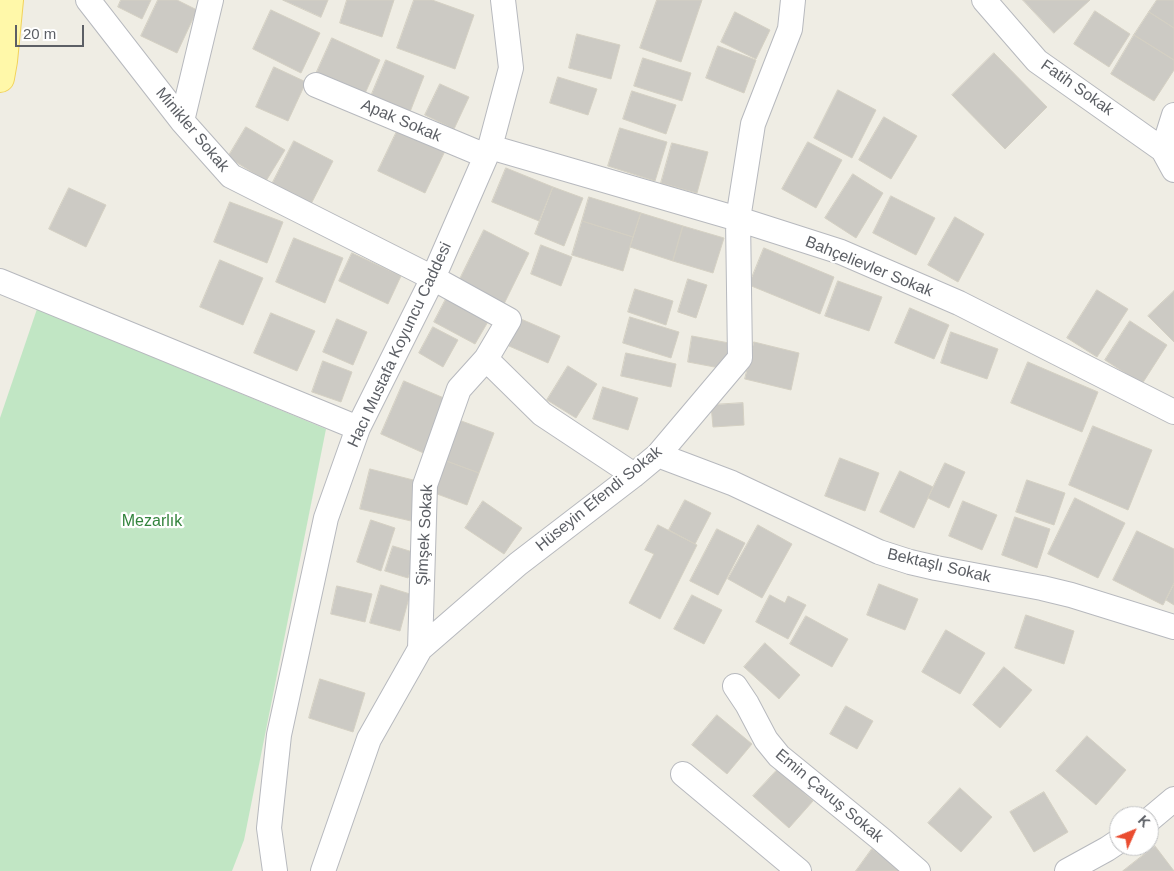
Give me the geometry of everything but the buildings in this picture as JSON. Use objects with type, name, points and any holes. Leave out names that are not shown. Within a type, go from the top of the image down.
[{"type":"main road","points":[[0,78],[9,0]]},
{"type":"street","name":"Minikler Sokak","points":[[88,0],[182,120],[231,176],[433,278]]},
{"type":"street","points":[[182,120],[211,0]]},
{"type":"street","name":"Hacı Mustafa Koyuncu Caddesi","points":[[275,871],[268,828],[279,735],[326,518],[358,428],[433,278],[488,152],[511,68],[503,0]]},
{"type":"street","name":"Hüseyin Efendi Sokak","points":[[323,871],[369,739],[420,649],[518,564],[658,455],[740,358],[738,219],[754,124],[790,30],[794,0]]},
{"type":"street","name":"Fatih Sokak","points":[[984,0],[1037,61],[1169,160]]},
{"type":"street","name":"Apak Sokak","points":[[316,85],[488,152]]},
{"type":"street","points":[[1169,160],[1174,115]]},
{"type":"street","name":"Bahçelievler Sokak","points":[[488,152],[738,219],[841,252],[950,300],[1174,412]]},
{"type":"street","name":"Şimşek Sokak","points":[[420,649],[425,485],[459,388],[486,359],[509,320],[433,278]]},
{"type":"street","points":[[0,281],[358,428]]},
{"type":"street","points":[[486,359],[542,414],[634,475]]},
{"type":"street","name":"Bektaşlı Sokak","points":[[658,455],[732,483],[879,552],[936,568],[1071,595],[1174,627]]},
{"type":"street","name":"Emin Çavuş Sokak","points":[[736,686],[766,740],[779,756],[918,871]]},
{"type":"street","points":[[683,774],[799,871]]},
{"type":"street","points":[[1159,812],[1174,799]]},
{"type":"street","points":[[1067,871],[1109,848]]},
{"type":"green space","name":"Mezarlık","points":[[37,309],[326,429],[244,840],[232,871],[0,871],[0,418]]}]
